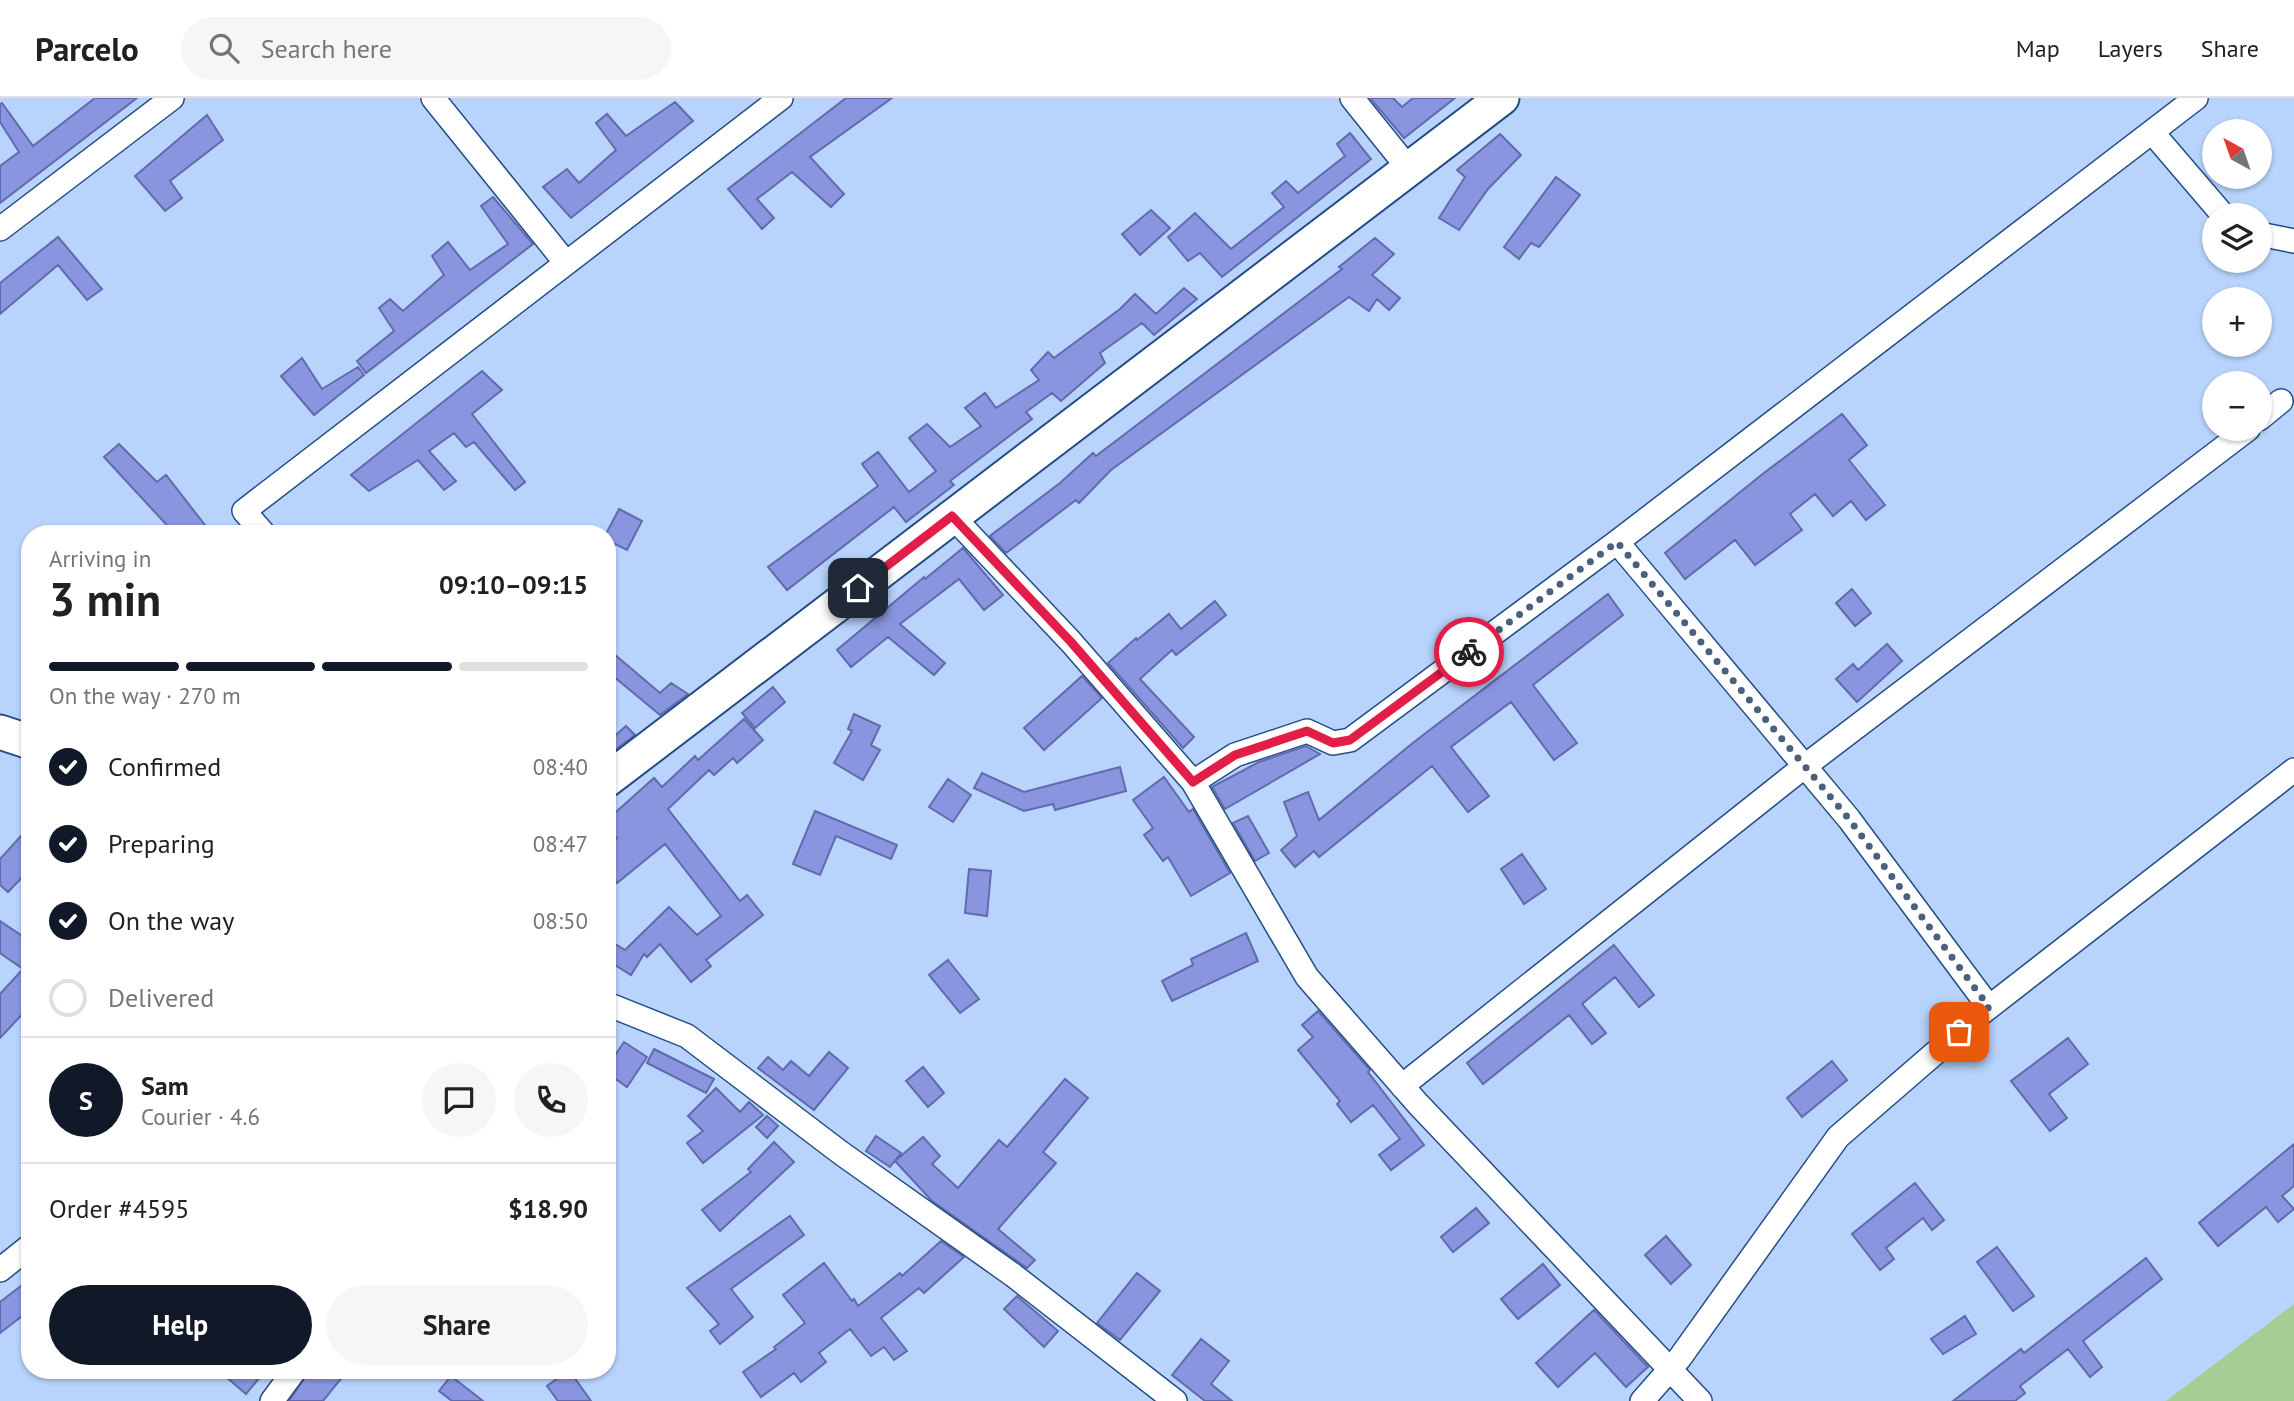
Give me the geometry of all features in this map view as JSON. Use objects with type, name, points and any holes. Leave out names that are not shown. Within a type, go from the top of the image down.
[{"type":"street","points":[[0,229],[172,98]]},
{"type":"street","points":[[433,98],[566,264]]},
{"type":"street","points":[[256,525],[244,511],[781,98]]},
{"type":"street","points":[[1352,98],[1409,169]]},
{"type":"street","points":[[616,773],[1502,98]]},
{"type":"street","points":[[1193,782],[1235,755],[1307,731],[1333,743],[1350,740],[1617,542],[2196,98]]},
{"type":"street","points":[[2152,132],[2213,203]]},
{"type":"street","points":[[2272,237],[2294,241]]},
{"type":"street","points":[[2272,408],[2281,401]]},
{"type":"street","points":[[1402,1086],[1804,765],[2232,441]]},
{"type":"street","points":[[952,516],[1071,642],[1193,782],[1307,977],[1402,1086],[1700,1401]]},
{"type":"street","points":[[1617,542],[1849,819],[1989,1007]]},
{"type":"street","points":[[0,732],[21,739]]},
{"type":"street","points":[[1642,1401],[1670,1369],[1838,1137],[1989,1007],[2294,770]]},
{"type":"street","points":[[616,1008],[687,1036],[841,1153],[1013,1275],[1175,1401]]},
{"type":"street","points":[[0,1270],[21,1253]]},
{"type":"street","points":[[272,1401],[288,1379]]},
{"type":"green space","points":[[2294,1304],[2294,1401],[2166,1401]]},
{"type":"building","points":[[95,98],[137,98],[0,203],[0,166],[19,152],[0,122],[0,104],[2,103],[33,146]]},
{"type":"building","points":[[846,98],[892,98],[810,157],[844,194],[831,207],[792,172],[757,199],[774,218],[762,229],[728,189]]},
{"type":"building","points":[[1370,98],[1393,98],[1402,107],[1413,98],[1455,98],[1404,138]]},
{"type":"building","points":[[675,102],[693,121],[571,218],[543,187],[567,169],[579,183],[616,150],[596,123],[607,114],[626,136]]},
{"type":"building","points":[[207,115],[223,140],[170,181],[182,198],[165,211],[135,176]]},
{"type":"building","points":[[1350,133],[1371,159],[1222,277],[1200,253],[1188,261],[1168,237],[1195,213],[1231,249],[1284,207],[1272,193],[1286,181],[1298,193],[1345,156],[1337,144]]},
{"type":"building","points":[[1500,134],[1521,155],[1488,189],[1459,230],[1439,218],[1465,177],[1457,170]]},
{"type":"building","points":[[1556,177],[1580,195],[1539,247],[1531,243],[1519,259],[1504,247]]},
{"type":"building","points":[[493,197],[533,244],[366,373],[357,361],[394,331],[379,308],[390,299],[403,311],[444,275],[432,256],[448,242],[470,270],[508,244],[481,206]]},
{"type":"building","points":[[1151,210],[1170,228],[1140,255],[1122,234]]},
{"type":"building","points":[[58,237],[102,289],[87,300],[58,265],[0,314],[0,283]]},
{"type":"building","points":[[1375,238],[1394,254],[1372,275],[1400,298],[1389,310],[1377,299],[1369,311],[1349,297],[1111,470],[1079,503],[1076,500],[1006,553],[990,536],[1060,483],[1093,453],[1096,456],[1342,269],[1339,267]]},
{"type":"building","points":[[1184,288],[1197,299],[1154,335],[1142,323],[1100,353],[1105,363],[1061,401],[1052,393],[1026,412],[1032,419],[950,481],[954,485],[906,522],[894,507],[787,590],[768,567],[878,486],[862,464],[878,452],[909,492],[936,471],[909,438],[927,424],[950,447],[981,426],[965,408],[985,393],[996,408],[1039,380],[1031,370],[1048,352],[1054,358],[1120,309],[1135,294],[1156,314]]},
{"type":"building","points":[[302,358],[322,389],[358,367],[364,375],[314,415],[281,376]]},
{"type":"building","points":[[482,371],[502,390],[472,414],[525,482],[515,490],[474,442],[466,447],[454,433],[429,451],[456,481],[444,490],[418,460],[369,491],[351,475]]},
{"type":"building","points":[[1842,414],[1867,445],[1849,460],[1885,505],[1866,520],[1851,501],[1833,516],[1815,494],[1790,514],[1802,530],[1755,565],[1735,540],[1685,579],[1665,553]]},
{"type":"building","points":[[119,444],[157,482],[166,475],[205,525],[167,525],[104,457]]},
{"type":"building","points":[[619,509],[642,521],[627,550],[616,544],[616,525],[611,525]]},
{"type":"building","points":[[963,548],[1003,595],[984,610],[959,579],[900,624],[945,663],[934,675],[888,637],[851,667],[837,650]]},
{"type":"building","points":[[1852,589],[1871,613],[1855,626],[1836,603]]},
{"type":"building","points":[[1608,594],[1623,615],[1533,685],[1577,743],[1554,760],[1511,702],[1451,747],[1489,796],[1468,812],[1432,766],[1319,857],[1314,851],[1295,867],[1281,850],[1297,836],[1284,802],[1308,792],[1319,820],[1414,742]]},
{"type":"building","points":[[1215,601],[1226,615],[1176,655],[1172,650],[1140,679],[1194,737],[1183,748],[1108,663],[1169,614],[1181,629]]},
{"type":"building","points":[[1887,644],[1902,661],[1857,702],[1836,679],[1853,664],[1858,670]]},
{"type":"building","points":[[616,656],[660,693],[671,683],[688,694],[660,715],[616,678]]},
{"type":"building","points":[[1082,676],[1102,698],[1044,750],[1024,728]]},
{"type":"building","points":[[773,687],[785,702],[755,728],[742,713]]},
{"type":"building","points":[[854,714],[880,726],[871,745],[880,750],[863,780],[834,763],[852,731],[848,729]]},
{"type":"building","points":[[744,719],[763,740],[737,763],[733,758],[714,775],[709,770],[668,809],[740,901],[747,895],[763,915],[706,960],[711,966],[691,982],[660,944],[647,957],[644,954],[631,975],[616,966],[616,944],[625,950],[669,907],[697,935],[721,916],[665,844],[616,882],[616,812],[654,778],[662,787],[695,756],[698,760]]},
{"type":"building","points":[[626,726],[635,735],[616,749],[616,735]]},
{"type":"building","points":[[1306,746],[1320,754],[1225,809],[1212,787],[1259,762]]},
{"type":"building","points":[[1120,767],[1126,791],[1055,810],[1053,804],[1024,811],[974,788],[982,773],[1024,792]]},
{"type":"building","points":[[1164,777],[1189,812],[1193,809],[1230,873],[1191,896],[1168,857],[1163,861],[1144,835],[1153,828],[1133,800]]},
{"type":"building","points":[[948,779],[971,795],[953,822],[929,807]]},
{"type":"building","points":[[815,811],[897,845],[891,859],[836,836],[820,875],[793,864]]},
{"type":"building","points":[[1248,816],[1269,853],[1255,861],[1233,823]]},
{"type":"building","points":[[21,836],[21,878],[8,892],[0,885],[0,859]]},
{"type":"building","points":[[1522,854],[1546,889],[1524,904],[1501,869]]},
{"type":"building","points":[[969,869],[991,871],[987,916],[965,913]]},
{"type":"building","points":[[0,921],[21,935],[21,968],[0,953]]},
{"type":"building","points":[[1246,933],[1258,961],[1172,1001],[1162,981],[1193,965],[1191,959]]},
{"type":"building","points":[[1614,945],[1654,995],[1639,1007],[1615,977],[1582,1004],[1606,1033],[1592,1044],[1569,1015],[1483,1084],[1467,1063]]},
{"type":"building","points":[[948,960],[979,999],[960,1013],[929,975]]},
{"type":"building","points":[[21,971],[21,1016],[0,1038],[0,994]]},
{"type":"building","points":[[1318,1011],[1370,1070],[1368,1072],[1424,1145],[1391,1170],[1379,1155],[1400,1139],[1373,1105],[1351,1122],[1337,1104],[1340,1101],[1298,1050],[1313,1037],[1302,1025]]},
{"type":"building","points":[[2068,1038],[2088,1064],[2049,1094],[2067,1118],[2050,1131],[2011,1081]]},
{"type":"building","points":[[624,1042],[647,1057],[627,1087],[616,1079],[616,1054]]},
{"type":"building","points":[[654,1049],[714,1079],[706,1093],[647,1063]]},
{"type":"building","points":[[829,1052],[848,1068],[814,1110],[758,1068],[768,1057],[783,1070],[791,1061],[809,1076]]},
{"type":"building","points":[[1832,1061],[1847,1080],[1802,1117],[1787,1098]]},
{"type":"building","points":[[923,1067],[944,1093],[928,1107],[906,1081]]},
{"type":"building","points":[[1065,1079],[1088,1098],[1043,1152],[1056,1163],[998,1229],[1035,1260],[1027,1268],[932,1201],[895,1161],[923,1137],[940,1156],[932,1164],[958,1188],[999,1140],[1007,1147]]},
{"type":"building","points":[[716,1088],[740,1112],[749,1102],[763,1115],[703,1163],[687,1143],[703,1131],[688,1116]]},
{"type":"building","points":[[767,1116],[778,1126],[767,1138],[756,1127]]},
{"type":"building","points":[[876,1136],[901,1153],[890,1167],[866,1151]]},
{"type":"building","points":[[774,1142],[794,1162],[720,1231],[702,1210],[751,1172],[748,1169]]},
{"type":"building","points":[[2294,1144],[2294,1186],[2282,1196],[2294,1209],[2278,1222],[2266,1207],[2218,1246],[2199,1223]]},
{"type":"building","points":[[1915,1183],[1944,1220],[1932,1230],[1923,1218],[1886,1248],[1894,1259],[1880,1270],[1852,1234]]},
{"type":"building","points":[[1476,1208],[1489,1223],[1453,1252],[1441,1237]]},
{"type":"building","points":[[790,1216],[804,1235],[731,1289],[753,1317],[720,1344],[710,1331],[719,1324],[687,1288]]},
{"type":"building","points":[[1666,1236],[1691,1265],[1671,1284],[1645,1255]]},
{"type":"building","points":[[941,1241],[964,1257],[924,1293],[919,1288],[881,1318],[907,1351],[894,1360],[884,1347],[871,1356],[850,1329],[819,1353],[826,1362],[801,1382],[794,1373],[761,1397],[743,1372],[776,1349],[774,1347],[805,1323],[783,1295],[824,1263],[858,1306],[900,1273],[902,1276]]},
{"type":"building","points":[[1997,1247],[2034,1296],[2013,1311],[1977,1262]]},
{"type":"building","points":[[2146,1258],[2162,1279],[2083,1341],[2102,1367],[2090,1377],[2068,1349],[2020,1386],[2025,1393],[2015,1401],[1953,1401],[2021,1349],[2024,1353]]},
{"type":"building","points":[[1543,1264],[1560,1285],[1518,1319],[1501,1299]]},
{"type":"building","points":[[1137,1273],[1160,1291],[1120,1340],[1097,1323]]},
{"type":"building","points":[[21,1286],[21,1317],[0,1333],[0,1302]]},
{"type":"building","points":[[1017,1296],[1058,1331],[1044,1347],[1004,1309]]},
{"type":"building","points":[[1594,1310],[1648,1367],[1626,1387],[1595,1353],[1558,1387],[1536,1363]]},
{"type":"building","points":[[1965,1316],[1976,1334],[1943,1354],[1931,1339]]},
{"type":"building","points":[[1201,1339],[1229,1361],[1211,1384],[1232,1401],[1205,1401],[1172,1375]]},
{"type":"building","points":[[228,1379],[258,1379],[246,1394]]},
{"type":"building","points":[[304,1379],[341,1379],[323,1401],[289,1401]]},
{"type":"building","points":[[449,1379],[455,1379],[483,1401],[452,1401],[439,1391]]},
{"type":"building","points":[[557,1379],[575,1379],[591,1401],[558,1401],[547,1386]]},
{"type":"way so far","points":[[1469,652],[1617,542],[1849,819],[1989,1007],[1959,1032]]},
{"type":"route","points":[[858,588],[952,516],[1071,642],[1193,782],[1235,755],[1307,731],[1333,743],[1350,740],[1469,652]]}]
